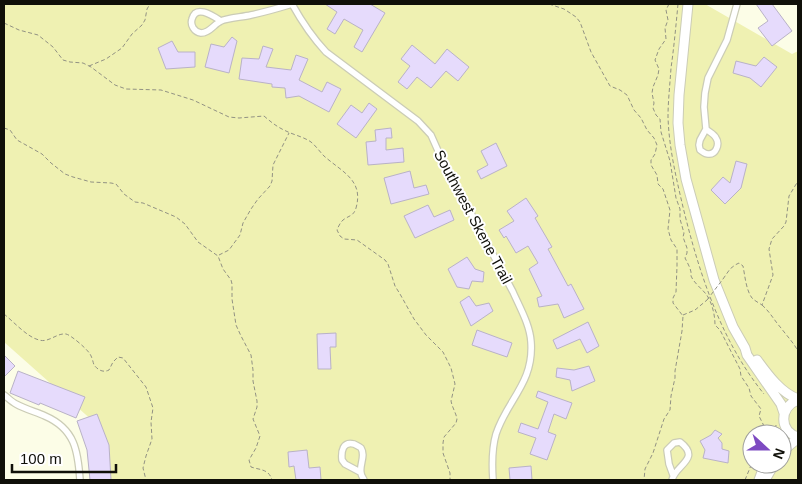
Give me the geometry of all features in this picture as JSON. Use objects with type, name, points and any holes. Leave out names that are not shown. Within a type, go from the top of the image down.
[{"type":"street","points":[[221,21],[201,11],[193,16],[192,24],[196,31],[203,33],[221,21],[292,4]]},
{"type":"street","name":"Southwest Skene Trail","points":[[292,4],[314,40],[326,52],[418,120],[431,135],[513,292],[522,313],[531,342],[528,372],[523,385],[504,416],[496,434],[493,480]]},
{"type":"street","points":[[688,4],[678,122],[686,179],[714,280],[733,327],[747,354],[780,404],[782,424]]},
{"type":"street","points":[[706,129],[704,107],[708,78],[727,40],[737,4]]},
{"type":"street","points":[[745,348],[782,388],[798,400]]},
{"type":"street","points":[[4,395],[17,405],[46,416],[67,430],[76,448],[80,480]]},
{"type":"street","points":[[781,418],[789,405],[798,400]]},
{"type":"street","points":[[781,418],[788,430],[798,438]]},
{"type":"street","points":[[680,442],[689,453],[688,459],[672,477],[667,450],[674,443],[680,442]]},
{"type":"street","points":[[360,472],[363,455],[361,449],[357,445],[346,445],[342,449],[342,460],[345,464],[360,472],[364,480]]},
{"type":"path","points":[[89,66],[106,59],[122,48],[132,34],[142,25],[145,20],[146,9],[150,4]]},
{"type":"path","points":[[549,4],[564,9],[580,22],[591,52],[610,86],[627,95],[634,110],[654,138],[657,145],[651,165],[657,176],[658,184],[663,189],[670,210],[668,229],[677,249],[678,266],[673,303],[683,316],[682,331],[670,410],[664,419],[652,453],[644,468],[644,480]]},
{"type":"path","points":[[4,24],[38,35],[53,47],[66,62],[79,62],[89,66],[114,85],[126,89],[161,90],[193,100],[229,117],[264,116],[277,127],[311,142],[357,186],[356,211],[342,220],[337,230],[338,233],[344,239],[357,240],[385,260],[395,286],[414,319],[426,335],[443,352],[451,368],[456,384],[451,401],[457,419],[456,423],[444,437],[443,448],[450,480]]},
{"type":"path","points":[[4,128],[10,130],[17,140],[42,154],[65,174],[92,182],[116,184],[124,194],[135,202],[143,203],[176,217],[185,224],[198,242],[218,256],[223,269],[231,280],[236,325],[251,355],[253,382],[257,401],[253,419],[260,436],[249,463],[251,467],[266,471],[272,480]]},
{"type":"path","points":[[218,256],[229,250],[240,236],[243,223],[251,208],[270,186],[273,165],[290,133]]},
{"type":"path","points":[[762,305],[773,275],[769,249],[772,239],[786,222],[789,196],[798,181]]},
{"type":"path","points":[[683,316],[695,310],[707,300],[735,265],[739,264],[743,266],[751,296],[770,312],[798,351]]},
{"type":"path","points":[[4,314],[21,329],[41,341],[46,341],[63,334],[70,336],[91,354],[94,365],[101,371],[109,370],[118,357],[123,358],[129,365],[146,388],[153,408],[151,422],[152,439],[143,468],[146,480]]},
{"type":"path","points":[[778,424],[781,418]]},
{"type":"green space","points":[[4,4],[705,4],[792,54],[798,51],[798,480],[103,480],[103,430],[4,342]]},
{"type":"building","points":[[325,4],[370,4],[385,13],[362,52],[354,47],[363,30],[344,19],[335,34],[327,29],[337,12]]},
{"type":"building","points":[[756,4],[772,4],[792,31],[772,46],[758,28],[768,21]]},
{"type":"building","points":[[232,37],[237,41],[229,73],[205,67],[211,44],[224,47]]},
{"type":"building","points":[[172,41],[178,52],[195,52],[195,67],[166,69],[158,48]]},
{"type":"building","points":[[412,45],[435,64],[447,49],[469,67],[458,81],[446,71],[431,88],[417,77],[407,89],[398,82],[410,66],[401,59]]},
{"type":"building","points":[[263,46],[273,49],[266,67],[291,70],[296,55],[308,59],[299,80],[322,92],[327,82],[341,89],[329,112],[299,96],[286,98],[285,88],[272,87],[272,84],[239,79],[242,58],[259,59]]},
{"type":"building","points":[[764,57],[777,67],[761,87],[750,78],[733,73],[736,61],[756,66]]},
{"type":"building","points":[[369,103],[377,109],[356,138],[337,124],[351,105],[362,113]]},
{"type":"building","points":[[391,128],[392,138],[386,138],[386,150],[403,148],[404,162],[368,165],[366,142],[376,141],[375,130]]},
{"type":"building","points":[[496,143],[507,166],[481,179],[477,171],[488,165],[481,151]]},
{"type":"building","points":[[736,161],[747,164],[741,188],[725,204],[711,190],[723,177],[730,183]]},
{"type":"building","points":[[410,171],[414,188],[426,185],[429,194],[391,204],[384,178]]},
{"type":"building","points":[[526,198],[538,216],[535,218],[552,247],[548,249],[568,286],[571,284],[584,309],[564,318],[558,304],[539,307],[537,298],[542,296],[529,269],[538,263],[528,246],[516,253],[506,236],[504,238],[499,230],[514,221],[507,211]]},
{"type":"building","points":[[428,205],[434,217],[450,210],[454,220],[415,238],[404,216]]},
{"type":"building","points":[[467,257],[475,269],[484,272],[483,282],[472,281],[469,289],[457,287],[448,269]]},
{"type":"building","points":[[469,296],[476,306],[489,303],[493,311],[471,326],[460,302]]},
{"type":"building","points":[[588,322],[599,346],[587,353],[580,339],[557,349],[553,340]]},
{"type":"building","points":[[477,330],[512,343],[507,357],[472,345]]},
{"type":"building","points":[[336,333],[336,347],[330,347],[331,369],[318,369],[317,334]]},
{"type":"building","points":[[4,355],[15,366],[4,377]]},
{"type":"building","points":[[589,366],[595,381],[572,391],[570,380],[556,377],[557,368],[574,370]]},
{"type":"building","points":[[18,371],[85,397],[76,418],[10,393]]},
{"type":"building","points":[[538,391],[572,403],[566,419],[554,414],[548,432],[556,435],[547,460],[530,454],[536,438],[518,432],[521,423],[538,429],[548,402],[536,397]]},
{"type":"building","points":[[97,414],[109,445],[111,480],[90,480],[87,450],[77,421]]},
{"type":"building","points":[[715,430],[722,434],[718,438],[722,443],[722,449],[729,451],[728,463],[703,458],[705,450],[700,441],[711,435]]},
{"type":"building","points":[[307,450],[309,468],[320,467],[321,480],[296,480],[294,466],[289,467],[288,452]]},
{"type":"building","points":[[531,466],[532,480],[510,480],[509,468]]}]
